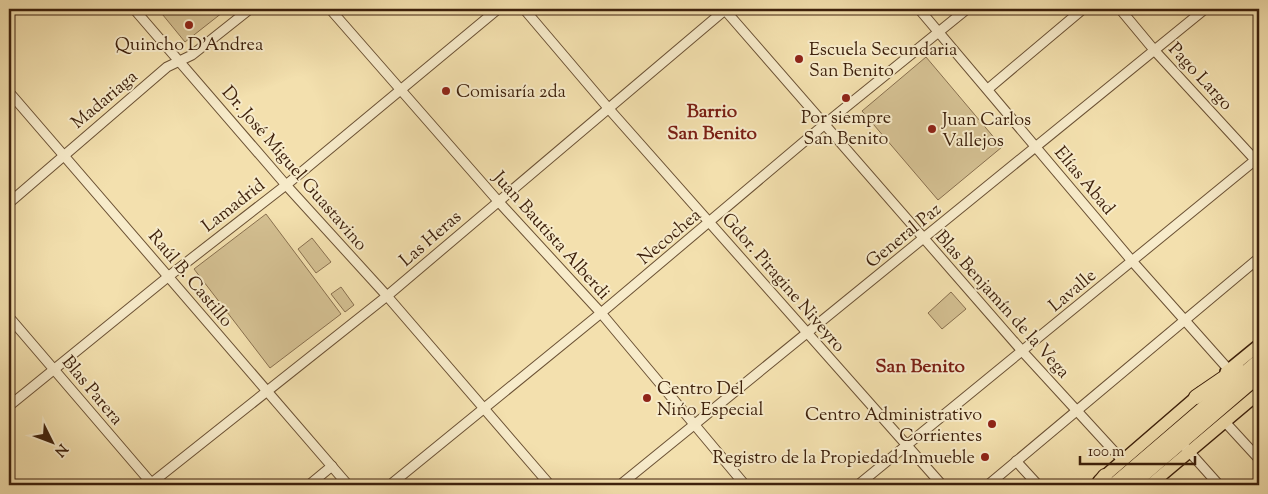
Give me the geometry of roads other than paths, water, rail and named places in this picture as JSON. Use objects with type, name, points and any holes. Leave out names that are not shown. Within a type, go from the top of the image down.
[{"type":"highway","points":[[1196,397],[1259,352]]},
{"type":"highway","points":[[1132,484],[1259,362]]},
{"type":"highway","points":[[1179,438],[1259,375]]},
{"type":"highway","points":[[1106,482],[1219,415],[1259,382]]},
{"type":"main road","points":[[1150,485],[1179,438],[1196,397],[1259,345]]},
{"type":"main road","points":[[1094,485],[1106,482],[1122,460],[1226,422],[1259,393]]},
{"type":"street","points":[[9,12],[13,9]]},
{"type":"street","name":"Dr. José Miguel Guastavino","points":[[134,9],[286,185],[387,296],[550,485]]},
{"type":"street","name":"Madariaga","points":[[9,203],[167,67],[192,54],[250,9]]},
{"type":"street","name":"Juan Bautista Alberdi","points":[[330,9],[498,201],[601,313],[745,485]]},
{"type":"street","name":"Lamadrid","points":[[9,406],[169,276],[286,185],[498,9]]},
{"type":"street","name":"Gdor. Piragine Niveyro","points":[[524,9],[609,109],[942,485]]},
{"type":"street","name":"Las Heras","points":[[151,485],[387,296],[725,9]]},
{"type":"street","name":"Blas Benjamín de la Vega","points":[[725,9],[1023,352],[1122,460]]},
{"type":"street","name":"Elías Abad","points":[[920,9],[1132,261],[1229,370]]},
{"type":"street","name":"Necochea","points":[[390,485],[485,409],[825,124],[967,9]]},
{"type":"street","points":[[988,89],[1084,9]]},
{"type":"street","name":"Pago Largo","points":[[1120,9],[1156,51],[1258,160]]},
{"type":"street","name":"General Paz","points":[[620,485],[1156,51],[1205,9]]},
{"type":"street","name":"Raúl B. Castillo","points":[[9,92],[348,485]]},
{"type":"street","name":"Lavalle","points":[[858,485],[1258,160]]},
{"type":"street","points":[[988,485],[1185,322],[1259,258]]},
{"type":"street","name":"Blas Parera","points":[[9,317],[151,485]]},
{"type":"street","points":[[1226,422],[1259,459]]},
{"type":"street","points":[[1179,438],[1219,485]]},
{"type":"street","points":[[1016,461],[1038,485]]},
{"type":"street","points":[[308,485],[332,466]]},
{"type":"place","name":"Quincho D'Andrea","points":[[189,25]]},
{"type":"place","name":"Escuela Secundaria San Benito","points":[[799,59]]},
{"type":"place","name":"Comisaría 2da","points":[[446,91]]},
{"type":"place","name":"Por siempre San Benito","points":[[846,98]]},
{"type":"place","name":"Juan Carlos Vallejos","points":[[932,129]]},
{"type":"place","name":"Centro Del Nińo Especial","points":[[647,398]]},
{"type":"place","name":"Centro Administrativo Corrientes","points":[[992,424]]},
{"type":"place","name":"Registro de la Propiedad Inmueble","points":[[985,457]]},
{"type":"district","name":"Barrio San Benito","points":[[712,121]]},
{"type":"district","name":"San Benito","points":[[920,365]]}]
